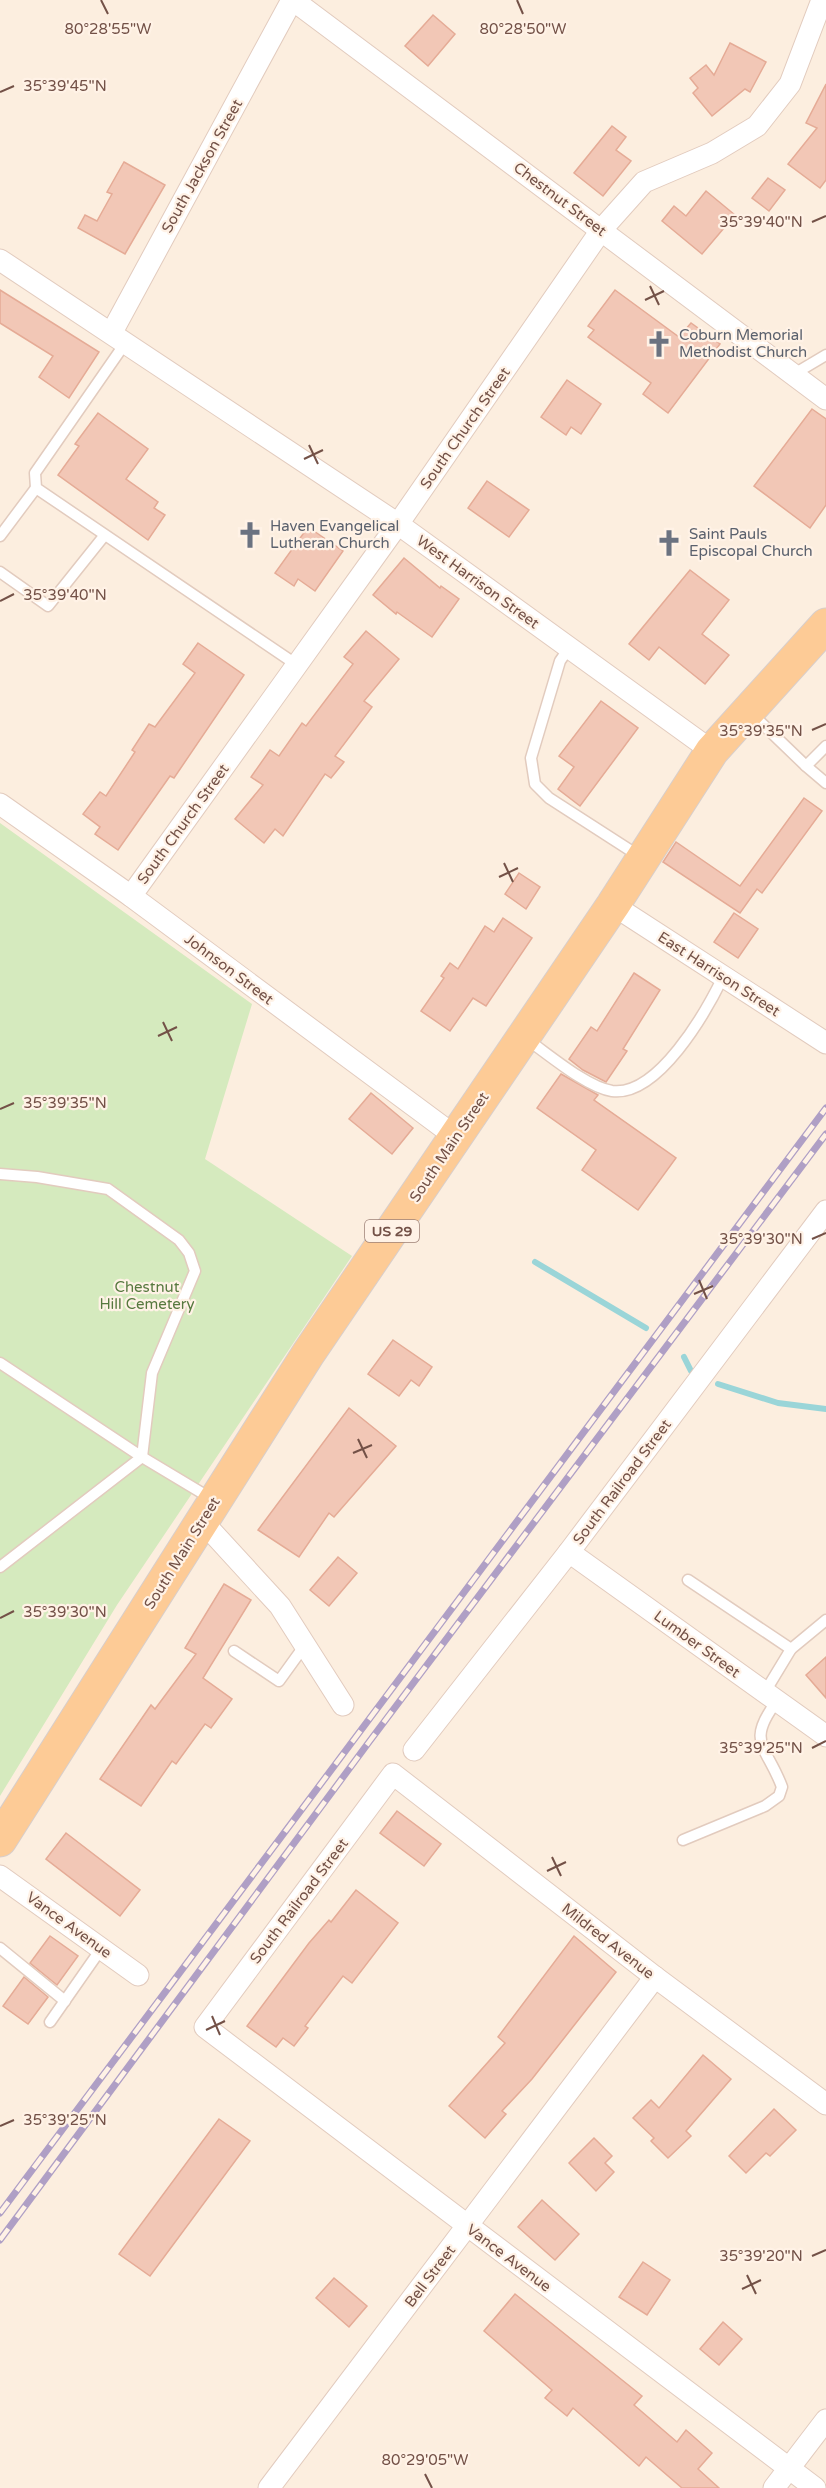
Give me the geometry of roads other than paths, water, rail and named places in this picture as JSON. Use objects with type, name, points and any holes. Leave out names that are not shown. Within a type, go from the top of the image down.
[{"type":"main road","name":"South Main Street","points":[[0,1840],[308,1354],[612,905],[712,751],[825,629]]},
{"type":"street","name":"Chestnut Street","points":[[293,0],[602,229],[826,399]]},
{"type":"street","name":"South Jackson Street","points":[[119,337],[293,0]]},
{"type":"street","name":"South Church Street","points":[[131,896],[398,524],[602,229],[644,182],[712,153],[757,126],[790,84],[822,0]]},
{"type":"street","name":"West Harrison Street","points":[[0,260],[398,524],[712,751]]},
{"type":"street","name":"Johnson Street","points":[[0,804],[131,896],[456,1137]]},
{"type":"street","name":"East Harrison Street","points":[[612,905],[826,1043]]},
{"type":"street","name":"South Railroad Street","points":[[414,1750],[569,1552],[826,1211]]},
{"type":"street","points":[[209,1511],[280,1606],[343,1705]]},
{"type":"street","name":"Lumber Street","points":[[569,1552],[826,1736]]},
{"type":"street","name":"South Railroad Street","points":[[205,2027],[393,1774]]},
{"type":"street","name":"Mildred Avenue","points":[[393,1774],[655,1977],[826,2104]]},
{"type":"street","name":"Vance Avenue","points":[[0,1876],[138,1975]]},
{"type":"street","name":"Bell Street","points":[[269,2488],[655,1977]]},
{"type":"street","name":"Vance Avenue","points":[[205,2027],[815,2488]]},
{"type":"street","points":[[774,2488],[826,2420]]},
{"type":"lane","points":[[0,536],[36,488],[35,473],[119,337]]},
{"type":"lane","points":[[794,374],[826,355]]},
{"type":"lane","points":[[36,488],[297,665]]},
{"type":"lane","points":[[0,572],[48,606],[104,536]]},
{"type":"lane","points":[[569,648],[557,669],[531,758],[535,784],[549,798],[642,858]]},
{"type":"lane","points":[[748,711],[826,783]]},
{"type":"lane","points":[[806,766],[826,746]]},
{"type":"lane","points":[[523,1037],[582,1077],[610,1091],[627,1091],[642,1085],[667,1061],[705,1013],[723,977]]},
{"type":"lane","points":[[0,1174],[38,1177],[108,1190],[179,1240],[189,1253],[195,1271],[152,1373],[142,1457],[0,1567]]},
{"type":"lane","points":[[0,1363],[142,1457],[209,1511]]},
{"type":"lane","points":[[688,1580],[791,1649]]},
{"type":"lane","points":[[683,1840],[765,1806],[779,1796],[782,1787],[762,1750],[760,1738],[763,1719],[791,1649],[826,1620]]},
{"type":"lane","points":[[234,1651],[279,1681],[305,1645]]},
{"type":"lane","points":[[0,1948],[65,2001]]},
{"type":"lane","points":[[50,2022],[101,1949]]},
{"type":"waterway","points":[[535,1262],[646,1328]]},
{"type":"waterway","points":[[684,1357],[691,1371]]},
{"type":"waterway","points":[[718,1384],[778,1403],[826,1409]]},
{"type":"railway","points":[[0,2213],[826,1108]]},
{"type":"railway","points":[[0,2240],[369,1742],[826,1134]]},
{"type":"place","name":"Coburn Memorial Methodist Church","points":[[659,344]]},
{"type":"place","name":"Haven Evangelical Lutheran Church","points":[[250,535]]},
{"type":"place","name":"Saint Pauls Episcopal Church","points":[[669,543]]},
{"type":"park label","name":"Chestnut Hill Cemetery","points":[[147,1296]]}]
